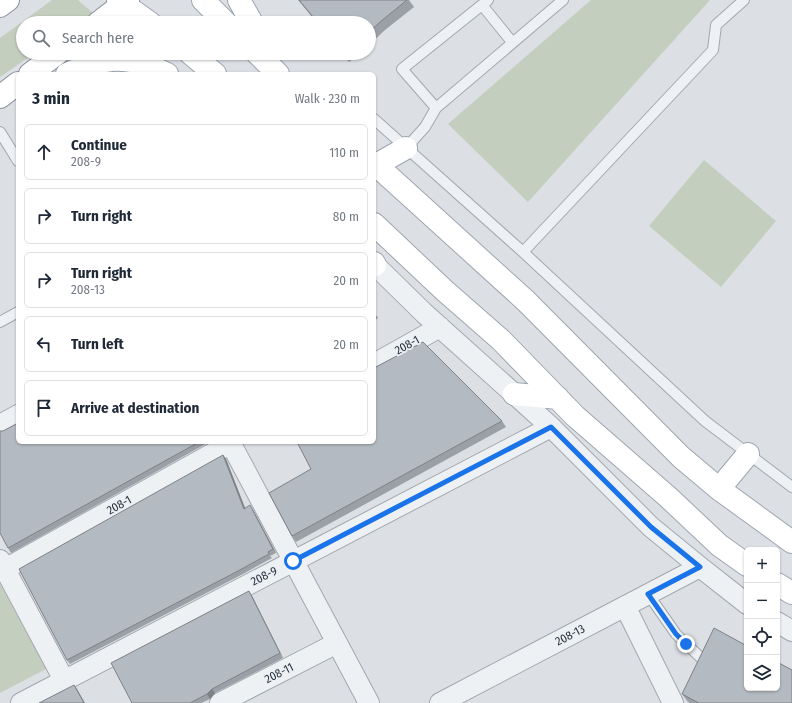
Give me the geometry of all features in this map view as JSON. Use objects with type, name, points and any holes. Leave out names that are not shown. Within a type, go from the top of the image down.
[{"type":"main road","points":[[0,6],[8,0]]},
{"type":"main road","points":[[203,0],[219,16]]},
{"type":"main road","points":[[239,0],[248,16]]},
{"type":"main road","points":[[106,16],[123,1],[141,16]]},
{"type":"main road","points":[[33,72],[49,60]]},
{"type":"main road","points":[[71,72],[89,64],[107,60]]},
{"type":"main road","points":[[130,60],[162,72]]},
{"type":"main road","points":[[199,60],[214,72]]},
{"type":"main road","points":[[264,60],[276,72]]},
{"type":"main road","points":[[276,60],[284,72]]},
{"type":"main road","points":[[0,97],[16,85]]},
{"type":"main road","points":[[0,102],[16,96]]},
{"type":"main road","points":[[376,163],[406,148]]},
{"type":"main road","points":[[376,165],[526,301],[681,457],[719,489],[792,542]]},
{"type":"main road","points":[[376,226],[445,291],[501,340],[575,416],[668,497],[719,545],[744,563]]},
{"type":"main road","points":[[514,394],[558,398]]},
{"type":"main road","points":[[719,489],[748,454]]},
{"type":"main road","points":[[780,586],[792,593]]},
{"type":"street","points":[[376,266],[440,327],[551,427],[651,527],[744,602]]},
{"type":"street","name":"208-1","points":[[376,363],[440,327]]},
{"type":"street","points":[[0,424],[16,416]]},
{"type":"street","name":"208-9","points":[[21,703],[551,427]]},
{"type":"street","name":"208-1","points":[[2,564],[227,444]]},
{"type":"street","points":[[232,444],[369,703]]},
{"type":"street","points":[[2,564],[64,680]]},
{"type":"street","name":"208-13","points":[[440,703],[700,567]]},
{"type":"street","points":[[625,606],[674,703]]},
{"type":"street","points":[[780,624],[792,631]]},
{"type":"street","name":"208-11","points":[[220,703],[337,643]]},
{"type":"lane","points":[[406,148],[425,127],[436,108],[563,0]]},
{"type":"lane","points":[[522,252],[713,50],[716,25],[744,0]]},
{"type":"lane","points":[[436,108],[402,69],[485,3],[512,42]]},
{"type":"lane","points":[[376,121],[522,252],[705,421],[792,487]]},
{"type":"lane","points":[[0,132],[16,158]]},
{"type":"lane","points":[[0,322],[16,313]]},
{"type":"lane","points":[[648,594],[676,634],[701,658]]},
{"type":"green space","points":[[52,0],[78,0],[94,14],[91,16],[30,16]]},
{"type":"green space","points":[[591,0],[710,0],[528,202],[448,124]]},
{"type":"green space","points":[[16,26],[16,60],[25,60],[0,77],[0,38]]},
{"type":"green space","points":[[704,160],[776,221],[721,287],[649,226]]},
{"type":"green space","points":[[0,583],[46,669],[0,693]]},
{"type":"building","points":[[299,0],[407,0],[376,26],[376,16],[312,16]]},
{"type":"building","points":[[423,342],[502,421],[292,536],[269,493],[311,469],[298,444],[376,444],[376,367]]},
{"type":"building","points":[[16,424],[16,444],[195,444],[8,548],[0,533],[0,431]]},
{"type":"building","points":[[223,455],[244,509],[250,505],[273,549],[268,552],[269,554],[238,571],[67,660],[19,569]]},
{"type":"building","points":[[249,591],[280,653],[212,689],[207,694],[190,703],[132,703],[111,663]]},
{"type":"building","points":[[714,628],[744,644],[744,691],[780,691],[780,664],[792,670],[792,703],[699,703],[682,694]]},
{"type":"building","points":[[74,685],[84,703],[39,703]]},
{"type":"route","points":[[293,561],[551,427],[651,527],[700,567],[648,594],[676,634],[686,644]]}]
